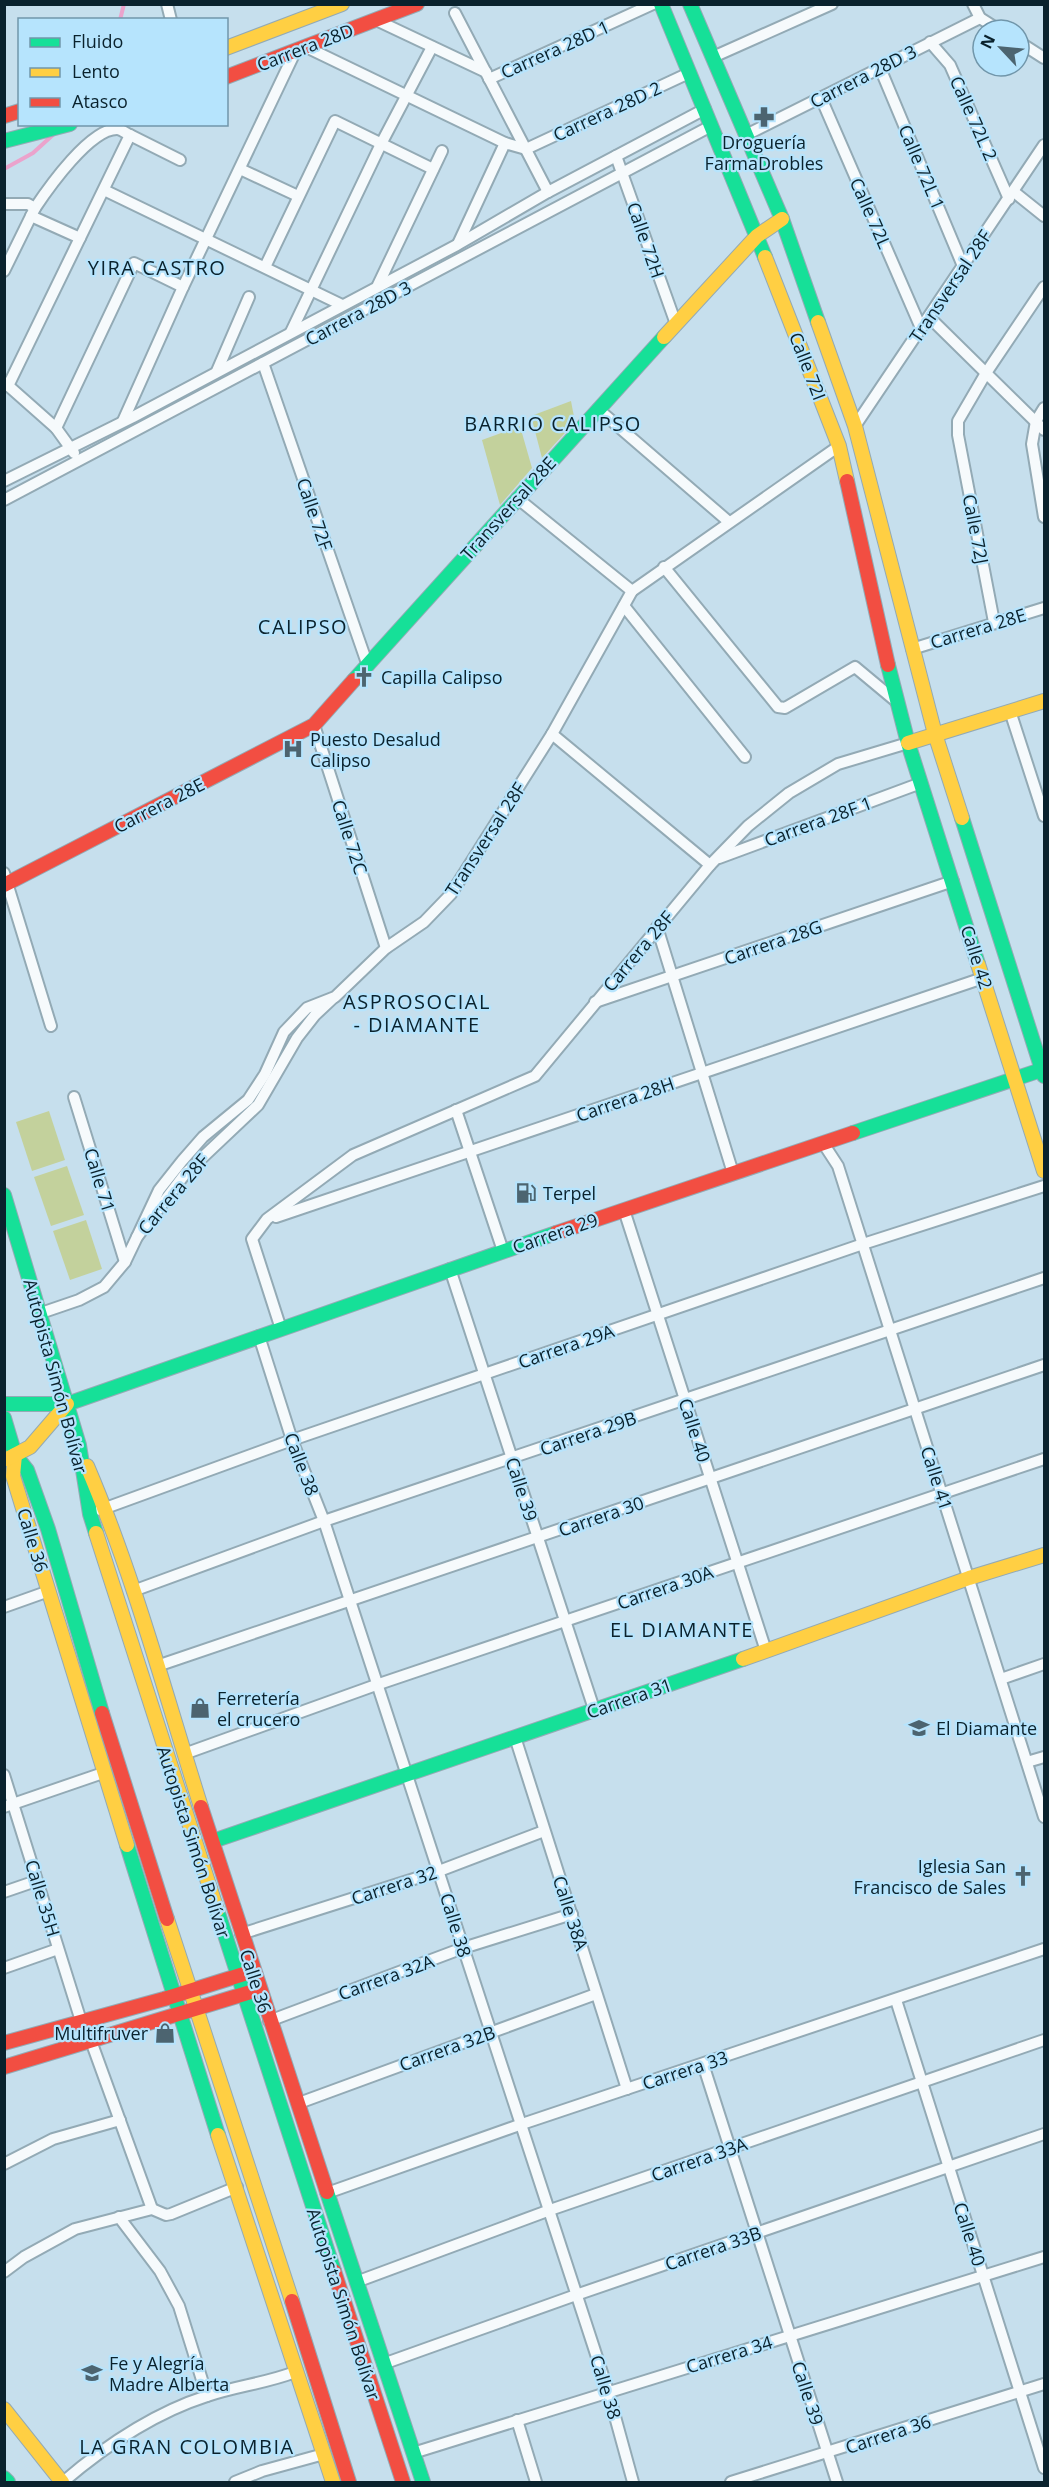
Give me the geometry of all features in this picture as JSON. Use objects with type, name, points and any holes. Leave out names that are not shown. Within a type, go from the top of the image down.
[{"type":"main road","name":"Carrera 28D","points":[[228,47],[342,4]]},
{"type":"main road","name":"Carrera 28D","points":[[228,76],[417,4]]},
{"type":"main road","name":"Calle 72I","points":[[661,4],[757,236],[839,446],[887,662],[908,743]]},
{"type":"main road","name":"Calle 72I","points":[[690,4],[782,219],[855,426],[935,734]]},
{"type":"main road","points":[[4,141],[62,126]]},
{"type":"main road","name":"Transversal 28E","points":[[314,725],[675,324],[757,236],[782,219]]},
{"type":"main road","name":"Carrera 28F","points":[[908,743],[1044,701]]},
{"type":"main road","name":"Carrera 28E","points":[[6,880],[314,725]]},
{"type":"main road","name":"Calle 42","points":[[935,734],[1044,1072]]},
{"type":"main road","name":"Calle 42","points":[[908,743],[1044,1171]]},
{"type":"main road","name":"Carrera 29","points":[[4,1404],[67,1404],[450,1269],[1016,1078],[1044,1072]]},
{"type":"main road","name":"Autopista Simón Bolívar","points":[[4,1195],[79,1445],[90,1514],[237,1976],[403,2482]]},
{"type":"main road","points":[[10,1457],[30,1448],[67,1404]]},
{"type":"main road","points":[[4,1418],[10,1457],[27,1470],[48,1529],[139,1833],[247,2160],[349,2482]]},
{"type":"main road","name":"Calle 36","points":[[79,1445],[105,1508],[133,1591],[269,2021],[299,2103],[382,2364],[423,2482]]},
{"type":"main road","name":"Calle 36","points":[[10,1457],[13,1476],[173,1996],[333,2482]]},
{"type":"main road","name":"Carrera 31","points":[[213,1841],[766,1651],[969,1578],[1044,1555]]},
{"type":"main road","points":[[167,1759],[184,1754]]},
{"type":"main road","points":[[126,1839],[139,1833]]},
{"type":"main road","points":[[4,2043],[253,1971]]},
{"type":"main road","points":[[4,2067],[259,1989]]},
{"type":"main road","points":[[269,2070],[286,2066]]},
{"type":"main road","points":[[224,2146],[247,2160]]},
{"type":"main road","points":[[4,2409],[62,2482]]},
{"type":"main road","points":[[4,2478],[8,2482]]},
{"type":"street","name":"Carrera 28D 1","points":[[487,76],[653,4]]},
{"type":"street","points":[[713,57],[832,4]]},
{"type":"street","points":[[974,4],[980,18]]},
{"type":"street","points":[[455,13],[548,192]]},
{"type":"street","points":[[376,20],[487,76]]},
{"type":"street","name":"Carrera 28D 3","points":[[746,135],[971,22]]},
{"type":"street","name":"Calle 72L 2","points":[[930,42],[950,65],[1011,196],[1044,216]]},
{"type":"street","points":[[291,332],[381,144],[432,47]]},
{"type":"street","points":[[139,428],[128,419],[183,287],[301,48],[506,143],[525,149]]},
{"type":"street","points":[[1031,50],[1044,58]]},
{"type":"street","name":"Calle 72L 1","points":[[880,68],[963,266]]},
{"type":"street","name":"Carrera 28D 2","points":[[525,149],[689,73]]},
{"type":"street","name":"Calle 72L","points":[[820,98],[921,328]]},
{"type":"street","name":"Carrera 28D 3","points":[[4,481],[128,419],[457,245],[548,192],[705,109]]},
{"type":"street","points":[[265,267],[334,121],[433,169]]},
{"type":"street","name":"Carrera 28D 3","points":[[4,500],[711,126]]},
{"type":"street","points":[[4,271],[33,212],[58,173],[104,133],[117,129],[180,160]]},
{"type":"street","points":[[78,461],[71,446],[56,428],[6,384],[130,135]]},
{"type":"street","points":[[457,245],[506,143]]},
{"type":"street","name":"Transversal 28F","points":[[855,426],[1044,145]]},
{"type":"street","points":[[378,285],[442,151]]},
{"type":"street","name":"Calle 72H","points":[[616,156],[675,324]]},
{"type":"street","points":[[240,169],[298,196]]},
{"type":"street","points":[[104,190],[342,305]]},
{"type":"street","points":[[4,204],[28,204],[33,212],[80,238]]},
{"type":"street","points":[[56,428],[134,263],[183,287]]},
{"type":"street","points":[[987,373],[1044,287]]},
{"type":"street","points":[[217,371],[249,297]]},
{"type":"street","points":[[929,317],[1044,430]]},
{"type":"street","name":"Calle 72F","points":[[263,363],[368,666]]},
{"type":"street","name":"Calle 72J","points":[[987,373],[958,420],[958,435],[994,622]]},
{"type":"street","points":[[1044,408],[1036,421],[1032,444],[1044,517]]},
{"type":"street","points":[[598,409],[729,522]]},
{"type":"street","name":"Transversal 28F","points":[[137,1238],[159,1190],[182,1161],[203,1137],[248,1100],[266,1074],[284,1032],[307,1008],[335,997],[386,948],[424,922],[451,894],[552,734],[632,591],[839,446]]},
{"type":"street","points":[[517,498],[632,591]]},
{"type":"street","points":[[664,567],[778,707],[785,708],[855,667],[898,704]]},
{"type":"street","points":[[624,606],[746,757]]},
{"type":"street","name":"Carrera 28E","points":[[912,649],[1044,608]]},
{"type":"street","points":[[1010,711],[1039,779],[1044,816]]},
{"type":"street","name":"Calle 72C","points":[[314,725],[386,948]]},
{"type":"street","points":[[552,734],[712,862]]},
{"type":"street","name":"Carrera 28F","points":[[281,1329],[252,1239],[267,1219],[352,1155],[535,1076],[712,862],[748,826],[799,787],[838,764],[908,743]]},
{"type":"street","name":"Carrera 28F 1","points":[[712,862],[921,783]]},
{"type":"street","points":[[6,880],[51,1026]]},
{"type":"street","name":"Carrera 28G","points":[[594,1003],[952,881]]},
{"type":"street","points":[[657,927],[733,1173]]},
{"type":"street","name":"Carrera 28H","points":[[267,1219],[470,1153],[983,978]]},
{"type":"street","name":"Calle 71","points":[[74,1097],[125,1262]]},
{"type":"street","points":[[456,1110],[503,1251]]},
{"type":"street","name":"Calle 41","points":[[823,1143],[838,1166],[1044,1817]]},
{"type":"street","name":"Carrera 29A","points":[[90,1514],[292,1440],[863,1244],[1044,1186]]},
{"type":"street","name":"Calle 40","points":[[624,1210],[766,1651]]},
{"type":"street","name":"Carrera 28F","points":[[41,1313],[79,1300],[104,1287],[125,1262],[137,1238]]},
{"type":"street","name":"Calle 39","points":[[450,1269],[594,1709]]},
{"type":"street","name":"Carrera 29B","points":[[133,1591],[324,1521],[1044,1278]]},
{"type":"street","name":"Calle 38","points":[[259,1336],[292,1440],[324,1521],[522,2124],[608,2391],[633,2482]]},
{"type":"street","name":"Carrera 30","points":[[156,1666],[1044,1365]]},
{"type":"street","name":"Carrera 30A","points":[[184,1754],[565,1620],[1044,1459]]},
{"type":"street","points":[[4,1607],[49,1591]]},
{"type":"street","points":[[1001,1679],[1044,1664]]},
{"type":"street","name":"Calle 38A","points":[[516,1737],[627,2089]]},
{"type":"street","points":[[1027,1762],[1044,1756]]},
{"type":"street","points":[[10,1805],[103,1773]]},
{"type":"street","name":"Calle 35H","points":[[4,1775],[10,1805],[81,2021]]},
{"type":"street","name":"Carrera 32","points":[[241,1934],[439,1870],[544,1831]]},
{"type":"street","points":[[4,1892],[36,1881]]},
{"type":"street","name":"Carrera 32A","points":[[269,2021],[463,1948],[572,1914]]},
{"type":"street","points":[[4,1968],[58,1949]]},
{"type":"street","name":"Carrera 33","points":[[327,2193],[522,2124],[1044,1949]]},
{"type":"street","name":"Carrera 32B","points":[[299,2103],[596,1994]]},
{"type":"street","name":"Calle 40","points":[[896,2000],[1044,2468]]},
{"type":"street","name":"Carrera 33A","points":[[356,2282],[550,2210],[1044,2040]]},
{"type":"street","points":[[91,2041],[152,2209]]},
{"type":"street","name":"Calle 39","points":[[703,2064],[837,2482]]},
{"type":"street","points":[[4,2164],[53,2139],[120,2120]]},
{"type":"street","name":"Carrera 33B","points":[[382,2364],[1044,2134]]},
{"type":"street","points":[[4,2272],[24,2257],[75,2229],[152,2209],[166,2215],[171,2214],[237,2187]]},
{"type":"street","points":[[119,2217],[160,2271],[179,2306],[207,2396]]},
{"type":"street","name":"Carrera 34","points":[[413,2453],[1044,2257]]},
{"type":"street","points":[[62,2482],[121,2438],[160,2416],[207,2396],[296,2372]]},
{"type":"street","name":"Carrera 36","points":[[731,2482],[1044,2384]]},
{"type":"street","points":[[517,2420],[536,2482]]},
{"type":"street","points":[[235,2482],[262,2471],[324,2454]]},
{"type":"green space","points":[[571,401],[575,422],[542,458],[531,416]]},
{"type":"green space","points":[[520,426],[532,468],[500,505],[482,440]]},
{"type":"green space","points":[[49,1111],[65,1160],[32,1171],[16,1122]]},
{"type":"green space","points":[[67,1166],[84,1215],[51,1226],[34,1177]]},
{"type":"green space","points":[[86,1220],[102,1269],[70,1280],[53,1231]]},
{"type":"waterway","points":[[120,18],[124,4]]},
{"type":"waterway","points":[[4,169],[33,153],[55,133]]},
{"type":"traffic: fast","points":[[661,4],[765,257]]},
{"type":"traffic: fast","points":[[690,4],[782,219],[818,322]]},
{"type":"traffic: fast","points":[[4,141],[62,126]]},
{"type":"traffic: fast","points":[[354,680],[664,337]]},
{"type":"traffic: fast","points":[[888,665],[908,743],[978,964]]},
{"type":"traffic: fast","points":[[962,818],[1044,1076]]},
{"type":"traffic: fast","points":[[853,1133],[1044,1069]]},
{"type":"traffic: fast","points":[[4,1195],[79,1445],[90,1514],[96,1533]]},
{"type":"traffic: fast","points":[[4,1404],[67,1404],[556,1233]]},
{"type":"traffic: fast","points":[[4,1418],[15,1455],[27,1470],[48,1529],[102,1713]]},
{"type":"traffic: fast","points":[[213,1841],[743,1659]]},
{"type":"traffic: fast","points":[[127,1845],[218,2135]]},
{"type":"traffic: fast","points":[[217,1910],[334,2271]]},
{"type":"traffic: fast","points":[[327,2192],[423,2482]]},
{"type":"traffic: fast","points":[[4,2478],[8,2482]]},
{"type":"traffic: slow","points":[[228,47],[342,4]]},
{"type":"traffic: slow","points":[[664,337],[757,236],[782,219]]},
{"type":"traffic: slow","points":[[765,257],[839,446],[847,481]]},
{"type":"traffic: slow","points":[[818,322],[855,426],[935,734],[962,818]]},
{"type":"traffic: slow","points":[[908,743],[1044,701]]},
{"type":"traffic: slow","points":[[978,964],[1044,1171]]},
{"type":"traffic: slow","points":[[7,1459],[30,1447],[67,1404]]},
{"type":"traffic: slow","points":[[15,1455],[13,1476],[127,1845]]},
{"type":"traffic: slow","points":[[87,1466],[120,1550],[201,1807]]},
{"type":"traffic: slow","points":[[96,1533],[217,1910]]},
{"type":"traffic: slow","points":[[743,1659],[969,1578],[1044,1555]]},
{"type":"traffic: slow","points":[[167,1919],[292,2301]]},
{"type":"traffic: slow","points":[[218,2135],[333,2482]]},
{"type":"traffic: slow","points":[[4,2409],[62,2482]]},
{"type":"traffic: jam","points":[[228,76],[417,4]]},
{"type":"traffic: jam","points":[[4,116],[18,112]]},
{"type":"traffic: jam","points":[[847,481],[888,665]]},
{"type":"traffic: jam","points":[[4,885],[314,725],[354,680]]},
{"type":"traffic: jam","points":[[556,1233],[853,1133]]},
{"type":"traffic: jam","points":[[102,1713],[167,1919]]},
{"type":"traffic: jam","points":[[201,1807],[327,2192]]},
{"type":"traffic: jam","points":[[4,2043],[164,1999],[247,1973]]},
{"type":"traffic: jam","points":[[4,2067],[254,1991]]},
{"type":"traffic: jam","points":[[334,2271],[403,2482]]},
{"type":"traffic: jam","points":[[292,2301],[349,2482]]},
{"type":"place","name":"Droguería FarmaDrobles","points":[[764,117]]},
{"type":"place","name":"Capilla Calipso","points":[[364,677]]},
{"type":"place","name":"Puesto Desalud Calipso","points":[[293,749]]},
{"type":"place","name":"Terpel","points":[[526,1193]]},
{"type":"place","name":"Ferretería el crucero","points":[[200,1708]]},
{"type":"place","name":"El Diamante","points":[[919,1728]]},
{"type":"place","name":"Iglesia San Francisco de Sales","points":[[1023,1876]]},
{"type":"place","name":"Multifruver","points":[[165,2033]]},
{"type":"place","name":"Fe y Alegría Madre Alberta","points":[[92,2373]]},
{"type":"district","name":"YIRA CASTRO","points":[[157,267]]},
{"type":"district","name":"BARRIO CALIPSO","points":[[553,423]]},
{"type":"district","name":"CALIPSO","points":[[303,626]]},
{"type":"district","name":"ASPROSOCIAL - DIAMANTE","points":[[417,1012]]},
{"type":"district","name":"EL DIAMANTE","points":[[682,1629]]},
{"type":"district","name":"LA GRAN COLOMBIA","points":[[187,2446]]}]
